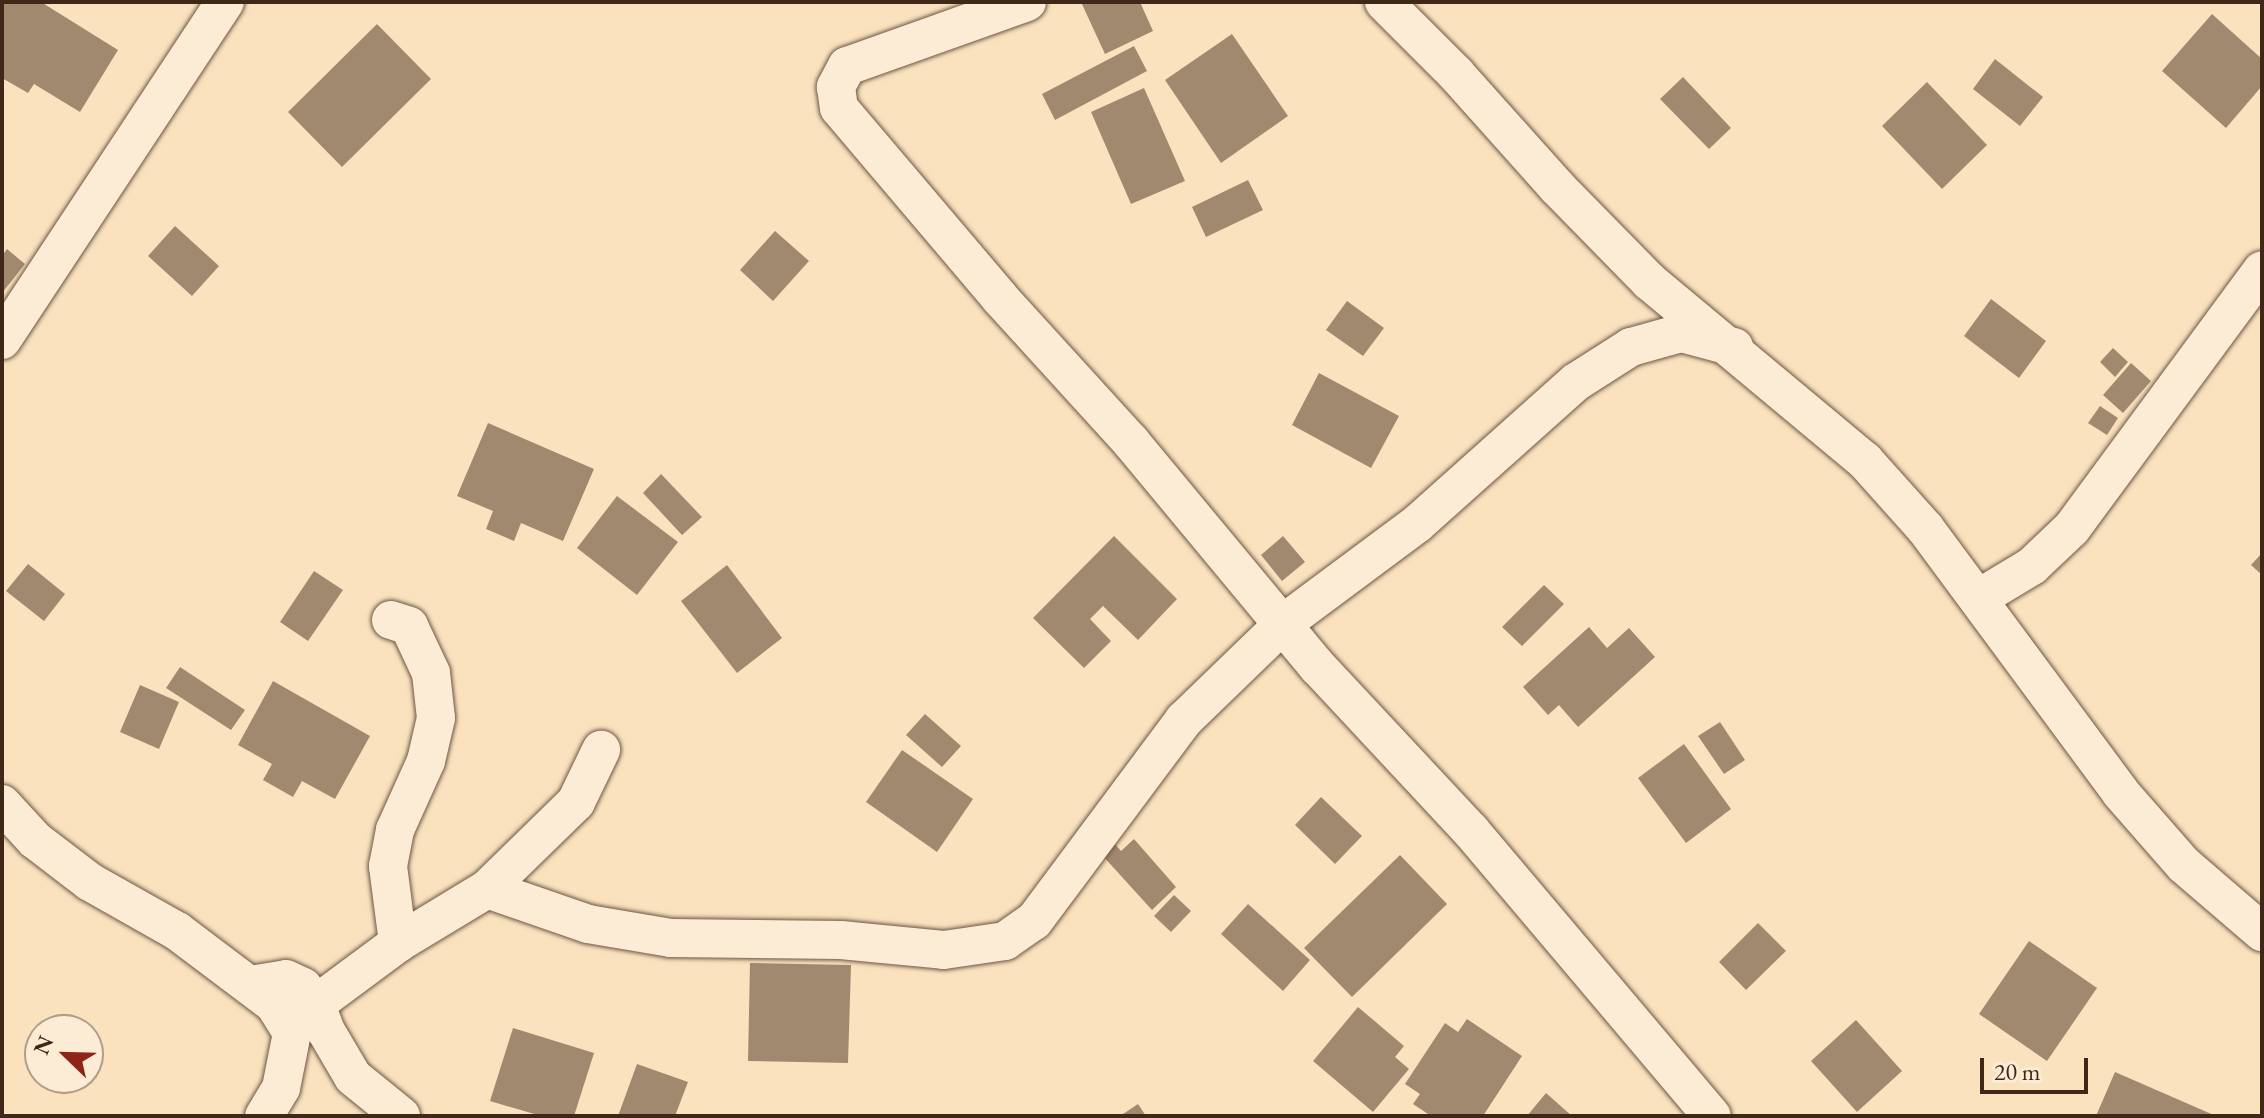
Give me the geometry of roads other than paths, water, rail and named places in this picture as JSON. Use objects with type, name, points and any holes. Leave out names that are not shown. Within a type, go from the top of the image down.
[{"type":"street","points":[[2,340],[225,2]]},
{"type":"street","points":[[1027,2],[847,66],[836,87],[839,108],[1284,623],[1318,667],[1471,831],[1712,1116]]},
{"type":"street","points":[[1384,2],[1456,74],[1557,187],[1649,281],[1734,347],[1865,461],[1925,528],[1979,598],[2120,792],[2184,865],[2262,932]]},
{"type":"street","points":[[1979,598],[2032,566],[2072,528],[2262,270]]},
{"type":"street","points":[[487,889],[588,924],[671,938],[841,940],[944,950],[1005,941],[1034,921],[1184,720],[1284,623],[1417,524],[1576,382],[1631,347],[1681,333],[1734,347]]},
{"type":"street","points":[[391,620],[409,626],[431,673],[436,718],[426,761],[395,830],[388,866],[398,943]]},
{"type":"street","points":[[316,1004],[398,943],[487,889],[576,802],[601,750]]},
{"type":"street","points":[[2,804],[35,840],[90,882],[177,931],[274,1004],[292,1033],[281,1088],[264,1116]]},
{"type":"street","points":[[250,985],[286,979],[303,987],[316,1004],[326,1031],[353,1077],[401,1116]]}]
